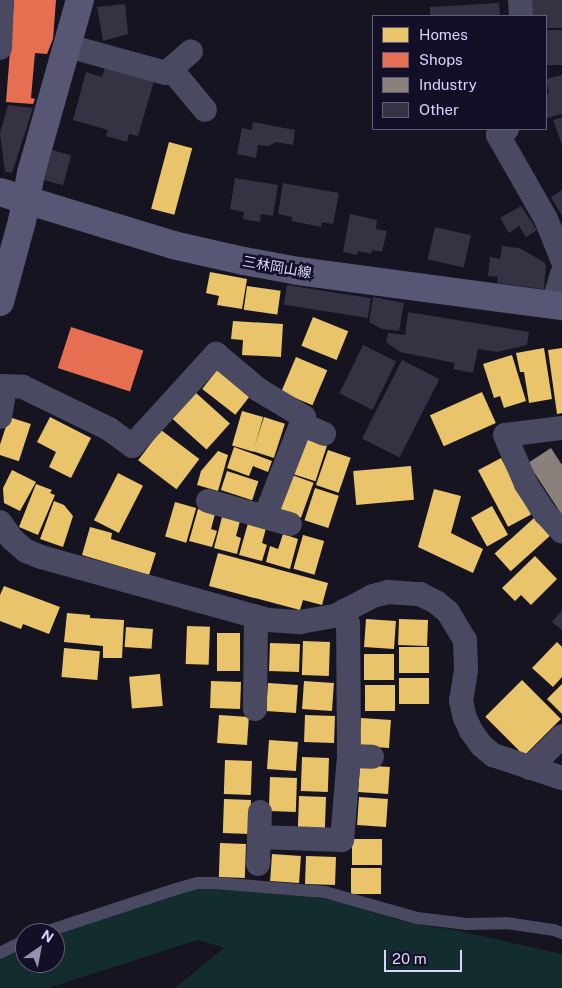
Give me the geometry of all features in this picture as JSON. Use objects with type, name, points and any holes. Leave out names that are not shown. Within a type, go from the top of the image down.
[{"type":"main road","points":[[0,302],[22,221],[31,173],[80,0]]},
{"type":"main road","name":"三林岡山線","points":[[0,192],[173,245],[244,261],[298,271],[558,306]]},
{"type":"street","points":[[0,48],[2,0]]},
{"type":"street","points":[[520,0],[521,15]]},
{"type":"street","points":[[68,46],[166,73],[191,51]]},
{"type":"street","points":[[170,69],[204,110]]},
{"type":"street","points":[[506,130],[498,135],[546,220],[562,259]]},
{"type":"street","points":[[558,306],[562,274]]},
{"type":"street","points":[[0,417],[3,399],[0,386],[24,387],[109,429],[132,446],[216,354],[259,390],[304,417],[265,517]]},
{"type":"street","points":[[301,424],[324,434]]},
{"type":"street","points":[[562,428],[504,435],[526,484],[545,513],[562,532]]},
{"type":"street","points":[[208,501],[290,524]]},
{"type":"street","points":[[0,522],[12,539],[26,551],[41,557],[256,617],[300,622],[335,616],[373,596],[388,592],[420,594],[436,602],[456,623],[464,640],[466,670],[461,701],[471,732],[493,755],[562,778]]},
{"type":"street","points":[[259,837],[342,840],[360,756],[348,624],[344,611]]},
{"type":"street","points":[[255,709],[256,617]]},
{"type":"street","points":[[530,768],[562,736]]},
{"type":"street","points":[[258,864],[260,812]]},
{"type":"lane","points":[[65,925],[197,883],[215,883],[325,892],[417,918],[467,924],[506,923],[554,930],[562,933]]},
{"type":"lane","points":[[0,953],[15,945]]},
{"type":"green space","points":[[202,888],[305,895],[362,906],[394,919],[455,930],[562,954],[562,988],[175,988],[224,948],[198,940],[48,988],[0,988],[0,960],[15,952],[15,973],[65,973],[65,931],[184,891]]},
{"type":"building: Homes","points":[[169,142],[192,148],[174,215],[151,209]]},
{"type":"building: Homes","points":[[210,272],[247,279],[242,309],[217,305],[219,296],[206,293]]},
{"type":"building: Homes","points":[[247,286],[281,291],[277,314],[244,310]]},
{"type":"building: Homes","points":[[313,317],[348,331],[337,360],[301,346]]},
{"type":"building: Homes","points":[[233,321],[283,324],[281,357],[242,355],[243,340],[231,339]]},
{"type":"building: Homes","points":[[544,348],[552,399],[529,403],[524,372],[520,372],[516,353]]},
{"type":"building: Homes","points":[[562,348],[562,413],[557,414],[548,350]]},
{"type":"building: Homes","points":[[512,355],[526,401],[504,408],[500,396],[494,398],[483,364]]},
{"type":"building: Homes","points":[[296,357],[327,370],[312,405],[281,392]]},
{"type":"building: Homes","points":[[217,370],[250,396],[235,415],[202,389]]},
{"type":"building: Homes","points":[[195,392],[230,423],[207,449],[172,418]]},
{"type":"building: Homes","points":[[482,392],[496,423],[444,446],[430,415]]},
{"type":"building: Homes","points":[[242,411],[263,417],[253,452],[232,446]]},
{"type":"building: Homes","points":[[9,417],[31,424],[19,461],[0,455],[0,445]]},
{"type":"building: Homes","points":[[50,417],[91,438],[71,478],[49,467],[56,452],[37,442]]},
{"type":"building: Homes","points":[[264,417],[285,424],[274,458],[253,451]]},
{"type":"building: Homes","points":[[161,430],[199,459],[176,489],[138,460]]},
{"type":"building: Homes","points":[[305,439],[327,446],[315,481],[294,474]]},
{"type":"building: Homes","points":[[234,447],[272,461],[268,472],[253,466],[249,476],[227,468]]},
{"type":"building: Homes","points":[[328,450],[351,458],[339,493],[316,485]]},
{"type":"building: Homes","points":[[218,451],[228,455],[218,491],[197,485],[201,471]]},
{"type":"building: Homes","points":[[501,458],[531,515],[508,527],[478,470]]},
{"type":"building: Homes","points":[[411,466],[414,500],[356,505],[353,471]]},
{"type":"building: Homes","points":[[12,470],[36,482],[20,511],[4,503],[3,488]]},
{"type":"building: Homes","points":[[227,471],[258,481],[252,500],[221,490]]},
{"type":"building: Homes","points":[[118,473],[143,486],[119,533],[94,520]]},
{"type":"building: Homes","points":[[292,475],[314,483],[301,518],[279,510]]},
{"type":"building: Homes","points":[[36,484],[52,490],[50,493],[55,495],[38,535],[19,527]]},
{"type":"building: Homes","points":[[315,488],[339,496],[328,528],[304,520]]},
{"type":"building: Homes","points":[[434,489],[461,496],[451,533],[483,549],[473,573],[418,547]]},
{"type":"building: Homes","points":[[54,501],[64,505],[73,516],[63,547],[40,539]]},
{"type":"building: Homes","points":[[175,502],[196,508],[186,543],[165,537]]},
{"type":"building: Homes","points":[[492,506],[508,535],[487,546],[471,518]]},
{"type":"building: Homes","points":[[198,509],[215,514],[211,529],[217,531],[212,547],[189,541]]},
{"type":"building: Homes","points":[[222,517],[240,521],[236,536],[241,538],[237,554],[214,548]]},
{"type":"building: Homes","points":[[534,518],[550,536],[511,571],[495,553]]},
{"type":"building: Homes","points":[[248,523],[266,528],[262,543],[267,545],[262,561],[239,555]]},
{"type":"building: Homes","points":[[90,527],[112,533],[111,539],[156,553],[149,575],[82,555]]},
{"type":"building: Homes","points":[[283,534],[298,539],[290,569],[266,562],[270,546],[278,549]]},
{"type":"building: Homes","points":[[303,535],[324,541],[315,575],[293,569]]},
{"type":"building: Homes","points":[[218,553],[328,583],[322,605],[303,600],[300,610],[209,586]]},
{"type":"building: Homes","points":[[535,556],[557,579],[531,605],[521,595],[515,601],[502,588]]},
{"type":"building: Homes","points":[[4,586],[60,607],[49,634],[23,624],[21,629],[0,621],[0,595]]},
{"type":"building: Homes","points":[[67,613],[90,615],[90,618],[124,620],[122,658],[103,658],[103,646],[64,642]]},
{"type":"building: Homes","points":[[366,619],[396,621],[394,649],[364,647]]},
{"type":"building: Homes","points":[[399,619],[428,620],[427,646],[398,645]]},
{"type":"building: Homes","points":[[187,626],[210,627],[209,665],[186,664]]},
{"type":"building: Homes","points":[[126,627],[153,629],[152,649],[125,647]]},
{"type":"building: Homes","points":[[217,633],[240,633],[240,671],[217,671]]},
{"type":"building: Homes","points":[[303,641],[330,642],[329,676],[302,675]]},
{"type":"building: Homes","points":[[557,642],[562,647],[562,677],[553,687],[532,668]]},
{"type":"building: Homes","points":[[270,643],[300,644],[299,672],[269,671]]},
{"type":"building: Homes","points":[[399,647],[429,647],[429,673],[399,673]]},
{"type":"building: Homes","points":[[64,648],[100,651],[97,680],[61,677]]},
{"type":"building: Homes","points":[[364,654],[394,654],[394,680],[364,680]]},
{"type":"building: Homes","points":[[160,674],[163,706],[132,709],[129,677]]},
{"type":"building: Homes","points":[[399,678],[429,678],[429,704],[399,704]]},
{"type":"building: Homes","points":[[522,680],[561,719],[524,756],[485,717]]},
{"type":"building: Homes","points":[[211,681],[241,682],[240,709],[210,708]]},
{"type":"building: Homes","points":[[304,681],[334,683],[332,711],[302,709]]},
{"type":"building: Homes","points":[[268,683],[298,685],[296,713],[266,711]]},
{"type":"building: Homes","points":[[562,684],[562,714],[547,699]]},
{"type":"building: Homes","points":[[365,685],[395,685],[395,711],[365,711]]},
{"type":"building: Homes","points":[[219,715],[249,717],[247,745],[217,743]]},
{"type":"building: Homes","points":[[305,715],[335,716],[334,743],[304,742]]},
{"type":"building: Homes","points":[[361,718],[391,720],[389,748],[359,746]]},
{"type":"building: Homes","points":[[269,740],[298,742],[296,771],[267,769]]},
{"type":"building: Homes","points":[[302,757],[329,758],[328,792],[301,791]]},
{"type":"building: Homes","points":[[225,760],[252,761],[251,795],[224,794]]},
{"type":"building: Homes","points":[[360,765],[390,767],[388,794],[358,792]]},
{"type":"building: Homes","points":[[270,777],[297,778],[296,812],[269,811]]},
{"type":"building: Homes","points":[[299,796],[326,797],[325,831],[298,830]]},
{"type":"building: Homes","points":[[359,797],[388,799],[386,827],[357,825]]},
{"type":"building: Homes","points":[[224,799],[251,800],[250,834],[223,833]]},
{"type":"building: Homes","points":[[352,839],[382,839],[382,865],[352,865]]},
{"type":"building: Homes","points":[[220,843],[246,844],[245,878],[219,877]]},
{"type":"building: Homes","points":[[272,854],[301,856],[299,883],[270,881]]},
{"type":"building: Homes","points":[[306,856],[336,857],[335,885],[305,884]]},
{"type":"building: Homes","points":[[351,868],[381,868],[381,894],[351,894]]},
{"type":"building: Shops","points":[[14,0],[56,0],[53,39],[47,54],[35,53],[31,98],[35,99],[33,104],[6,102]]},
{"type":"building: Shops","points":[[71,327],[143,350],[130,391],[58,368]]},
{"type":"building: Industry","points":[[551,448],[562,465],[562,515],[528,463]]},
{"type":"building: Other","points":[[529,0],[562,0],[562,28],[547,28],[547,15],[530,15]]},
{"type":"building: Other","points":[[499,3],[500,15],[430,15],[430,7]]},
{"type":"building: Other","points":[[125,4],[128,34],[103,41],[97,7]]},
{"type":"building: Other","points":[[547,30],[562,30],[562,65],[547,65]]},
{"type":"building: Other","points":[[105,67],[154,81],[138,136],[129,134],[127,142],[106,136],[108,130],[73,120],[86,72],[102,77]]},
{"type":"building: Other","points":[[562,75],[562,114],[547,118],[547,94],[549,94],[547,79]]},
{"type":"building: Other","points":[[8,105],[33,108],[12,173],[5,172],[0,133]]},
{"type":"building: Other","points":[[562,117],[562,145],[553,120]]},
{"type":"building: Other","points":[[253,122],[295,130],[293,145],[276,142],[269,146],[258,145],[256,158],[237,154],[242,128],[252,130]]},
{"type":"building: Other","points":[[48,149],[71,155],[63,185],[40,179]]},
{"type":"building: Other","points":[[235,178],[278,185],[273,216],[261,214],[260,222],[243,219],[244,212],[230,209]]},
{"type":"building: Other","points":[[283,183],[339,193],[333,224],[322,222],[321,227],[292,221],[292,217],[278,214]]},
{"type":"building: Other","points":[[562,190],[562,216],[551,197]]},
{"type":"building: Other","points":[[521,206],[537,230],[526,237],[519,226],[509,233],[500,218]]},
{"type":"building: Other","points":[[350,214],[377,220],[376,229],[387,231],[382,252],[372,250],[371,254],[358,251],[357,255],[343,252]]},
{"type":"building: Other","points":[[435,227],[471,235],[464,267],[428,259]]},
{"type":"building: Other","points":[[502,246],[519,248],[544,262],[546,265],[544,289],[497,283],[498,277],[488,276],[490,257],[500,259]]},
{"type":"building: Other","points":[[287,285],[371,298],[368,318],[284,305]]},
{"type":"building: Other","points":[[373,297],[404,303],[399,331],[382,329],[369,322]]},
{"type":"building: Other","points":[[408,312],[529,332],[527,345],[497,352],[478,349],[473,373],[453,369],[455,363],[400,352],[386,342],[388,333],[405,335]]},
{"type":"building: Other","points":[[363,345],[396,361],[373,410],[339,394]]},
{"type":"building: Other","points":[[402,360],[439,379],[399,457],[362,438]]},
{"type":"building: Other","points":[[562,610],[562,630],[552,622]]}]
